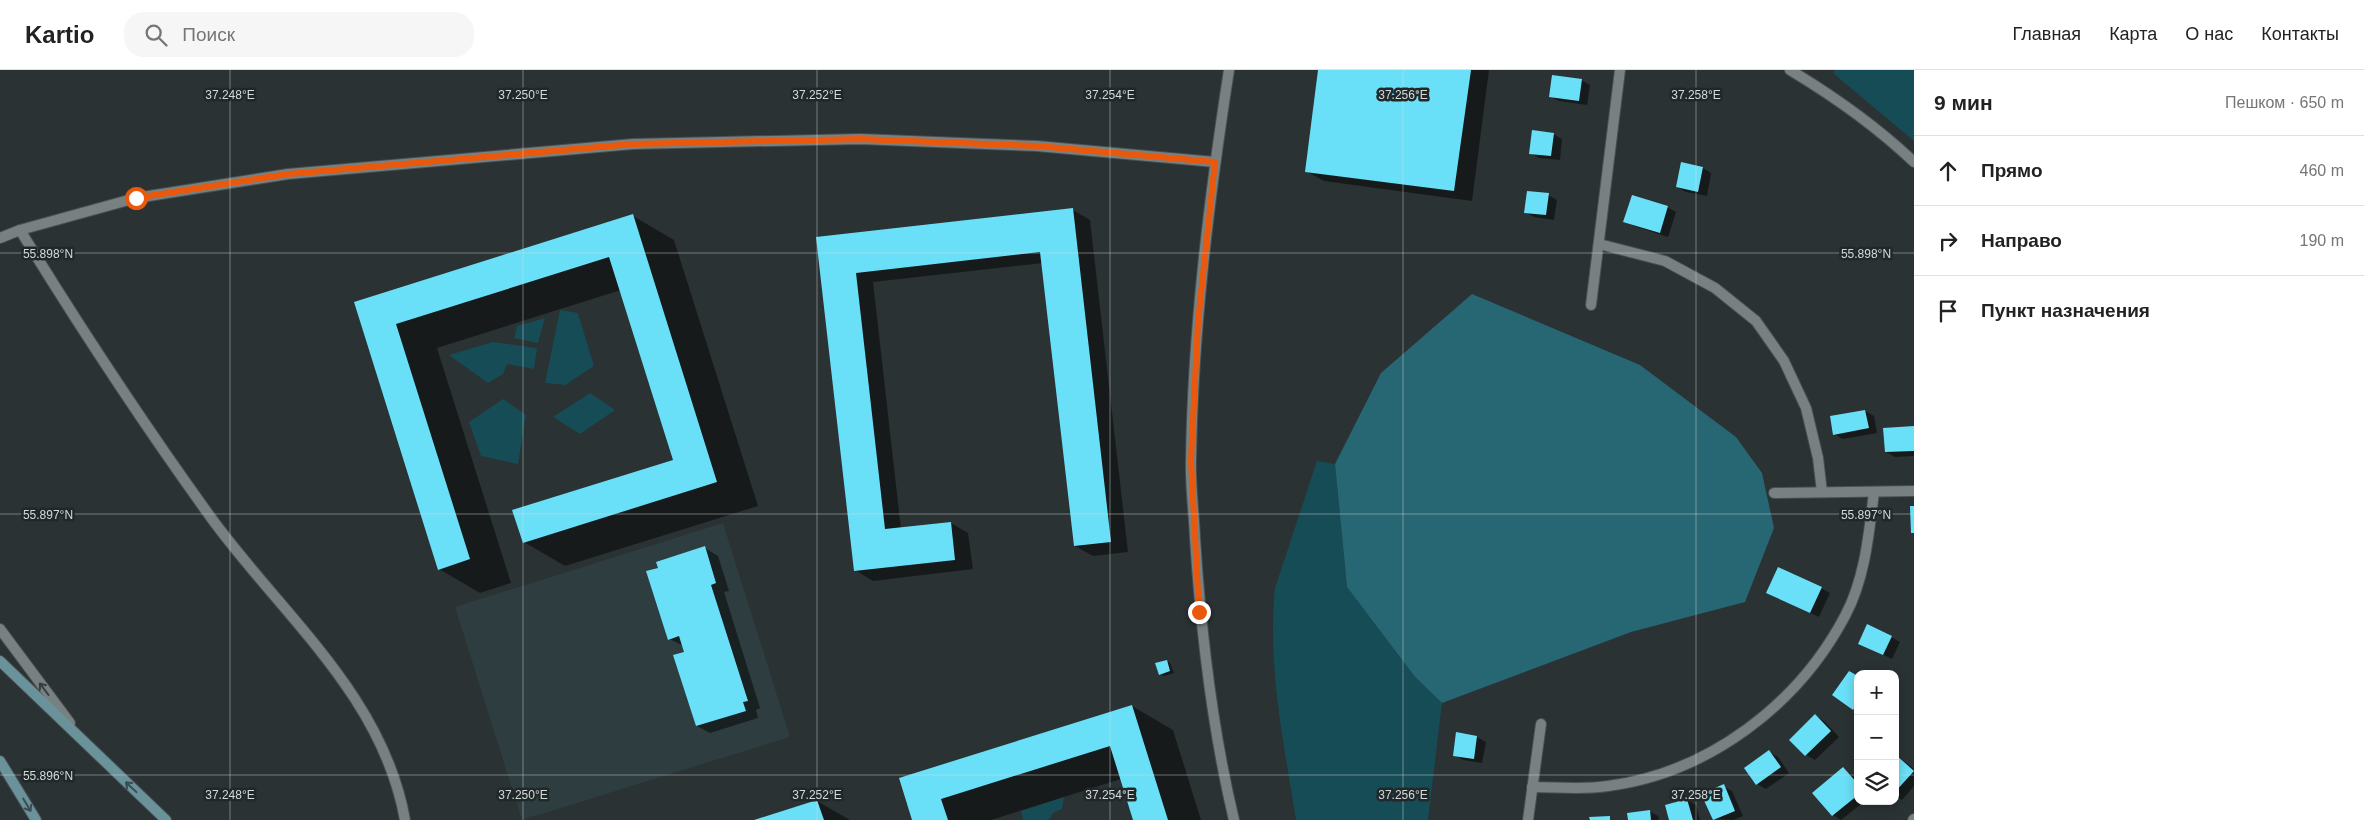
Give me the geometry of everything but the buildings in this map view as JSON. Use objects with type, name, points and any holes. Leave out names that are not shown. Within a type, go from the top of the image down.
[{"type":"street","points":[[1229,70],[1215,162],[1198,322],[1191,460],[1199,612],[1224,776],[1234,820]]},
{"type":"street","points":[[1591,305],[1620,70]]},
{"type":"street","points":[[1790,70],[1829,94],[1882,132],[1914,162]]},
{"type":"street","points":[[0,238],[20,230],[136,198],[288,174],[633,144],[860,139],[1038,146],[1215,162]]},
{"type":"street","points":[[20,230],[102,361],[213,521],[308,635],[353,695],[374,729],[388,762],[401,796],[405,820]]},
{"type":"street","points":[[1599,244],[1665,261],[1715,288],[1756,321],[1784,361],[1806,408],[1818,458],[1822,492]]},
{"type":"street","points":[[1774,493],[1914,491]]},
{"type":"street","points":[[1532,787],[1607,787],[1659,775],[1717,750],[1766,715],[1811,668],[1846,616],[1863,567],[1874,492]]},
{"type":"street","points":[[0,629],[84,742]]},
{"type":"street","points":[[0,661],[166,820]]},
{"type":"street","points":[[1528,820],[1541,724]]},
{"type":"street","points":[[0,761],[36,820]]},
{"type":"shaded area","points":[[1835,70],[1914,70],[1914,141],[1833,73]]},
{"type":"shaded area","points":[[1472,294],[1640,365],[1736,437],[1762,473],[1774,528],[1745,602],[1631,632],[1442,703],[1415,677],[1347,587],[1335,464],[1381,373]]},
{"type":"shaded area","points":[[560,310],[578,313],[594,366],[565,385],[545,383]]},
{"type":"shaded area","points":[[545,318],[538,343],[514,338],[517,326]]},
{"type":"shaded area","points":[[493,342],[537,348],[534,369],[507,364],[503,374],[488,383],[449,355]]},
{"type":"shaded area","points":[[590,393],[615,410],[580,434],[553,417]]},
{"type":"shaded area","points":[[503,399],[526,415],[518,464],[481,456],[469,422]]},
{"type":"shaded area","points":[[1317,461],[1335,464],[1347,587],[1415,677],[1442,703],[1428,820],[1296,820],[1278,705],[1273,646],[1273,617],[1275,588]]},
{"type":"shaded area","points":[[723,523],[790,737],[522,820],[455,607]]},
{"type":"shaded area","points":[[1064,797],[1062,809],[1053,813],[1049,820],[1023,820],[1021,811]]},
{"type":"route","points":[[136,198],[288,174],[633,144],[860,139],[1038,146],[1215,162],[1198,322],[1191,460],[1199,612]]}]
